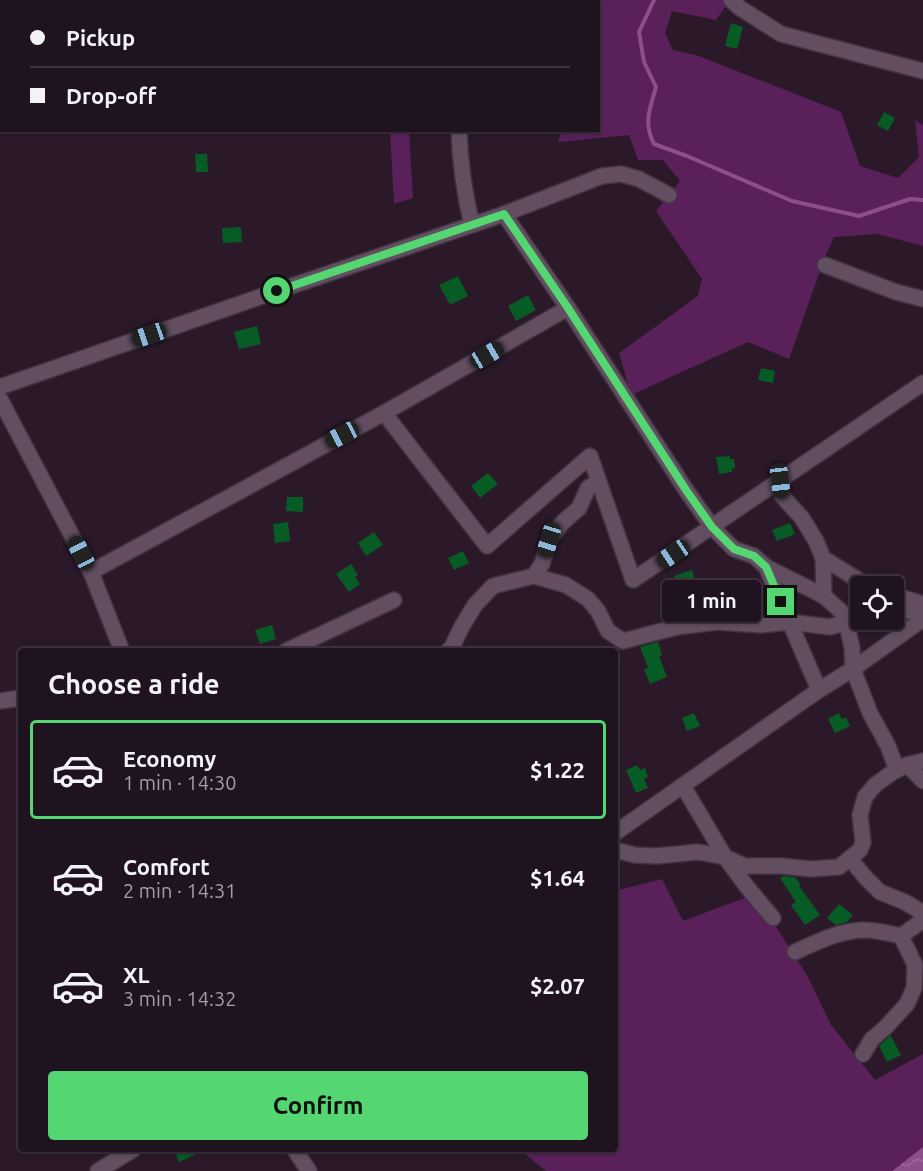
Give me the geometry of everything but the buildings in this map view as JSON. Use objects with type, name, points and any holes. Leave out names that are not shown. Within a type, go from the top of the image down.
[{"type":"street","points":[[731,0],[781,34],[923,71]]},
{"type":"street","points":[[459,132],[460,165],[472,225]]},
{"type":"street","points":[[0,387],[504,214],[602,176],[621,174],[639,179],[669,195]]},
{"type":"street","points":[[504,214],[712,527],[734,549],[754,556],[766,567],[824,596],[850,618]]},
{"type":"street","points":[[825,265],[896,292],[923,299]]},
{"type":"street","points":[[91,572],[384,413],[568,308]]},
{"type":"street","points":[[384,413],[487,546],[590,456],[633,580],[923,383]]},
{"type":"street","points":[[0,399],[91,572],[121,648]]},
{"type":"street","points":[[780,481],[782,496],[802,518],[823,558],[824,596]]},
{"type":"street","points":[[534,576],[542,564],[549,540],[563,522],[579,508],[588,488],[598,482]]},
{"type":"street","points":[[823,558],[852,576]]},
{"type":"street","points":[[766,567],[819,690]]},
{"type":"street","points":[[451,648],[475,605],[493,586],[534,576],[566,585],[588,599],[608,630],[623,641],[677,627],[717,622],[761,625],[789,622],[830,627],[850,621]]},
{"type":"street","points":[[904,598],[923,604]]},
{"type":"street","points":[[292,648],[394,600]]},
{"type":"street","points":[[904,611],[923,610]]},
{"type":"street","points":[[618,831],[923,620]]},
{"type":"street","points":[[853,630],[853,669],[870,713],[902,768],[923,781]]},
{"type":"street","points":[[0,701],[18,698]]},
{"type":"street","points":[[618,851],[635,855],[656,856],[698,852],[725,857],[745,866],[811,869],[839,867],[860,850],[863,842],[860,815],[865,797],[876,785],[902,768],[923,761]]},
{"type":"street","points":[[683,786],[725,857],[773,918]]},
{"type":"street","points":[[850,859],[880,892],[905,902],[923,913]]},
{"type":"street","points":[[795,952],[831,936],[864,930],[901,936],[923,920]]},
{"type":"street","points":[[863,1054],[872,1039],[907,1004],[914,988],[915,965],[901,936]]},
{"type":"street","points":[[98,1171],[129,1152]]},
{"type":"street","points":[[296,1152],[309,1171]]},
{"type":"shaded area","points":[[600,0],[730,0],[716,20],[672,11],[665,33],[673,50],[699,56],[841,112],[860,166],[898,178],[919,157],[915,120],[923,125],[923,246],[878,234],[834,237],[789,359],[748,342],[631,395],[619,353],[698,296],[702,279],[656,211],[680,181],[663,160],[638,160],[629,135],[558,142],[562,132],[600,132]]},
{"type":"shaded area","points":[[390,132],[409,132],[413,198],[394,204]]},
{"type":"shaded area","points":[[662,879],[683,921],[755,894],[807,975],[831,1025],[875,1080],[923,1054],[923,1147],[892,1171],[546,1171],[523,1152],[618,1152],[618,890]]},
{"type":"water","points":[[923,1147],[923,1171],[892,1171]]},
{"type":"waterway","points":[[654,0],[639,32],[644,62],[656,87],[648,122],[654,144],[792,201],[859,216],[910,199],[923,200]]},
{"type":"route","points":[[277,291],[504,214],[712,527],[734,549],[754,556],[766,567],[781,602]]}]
